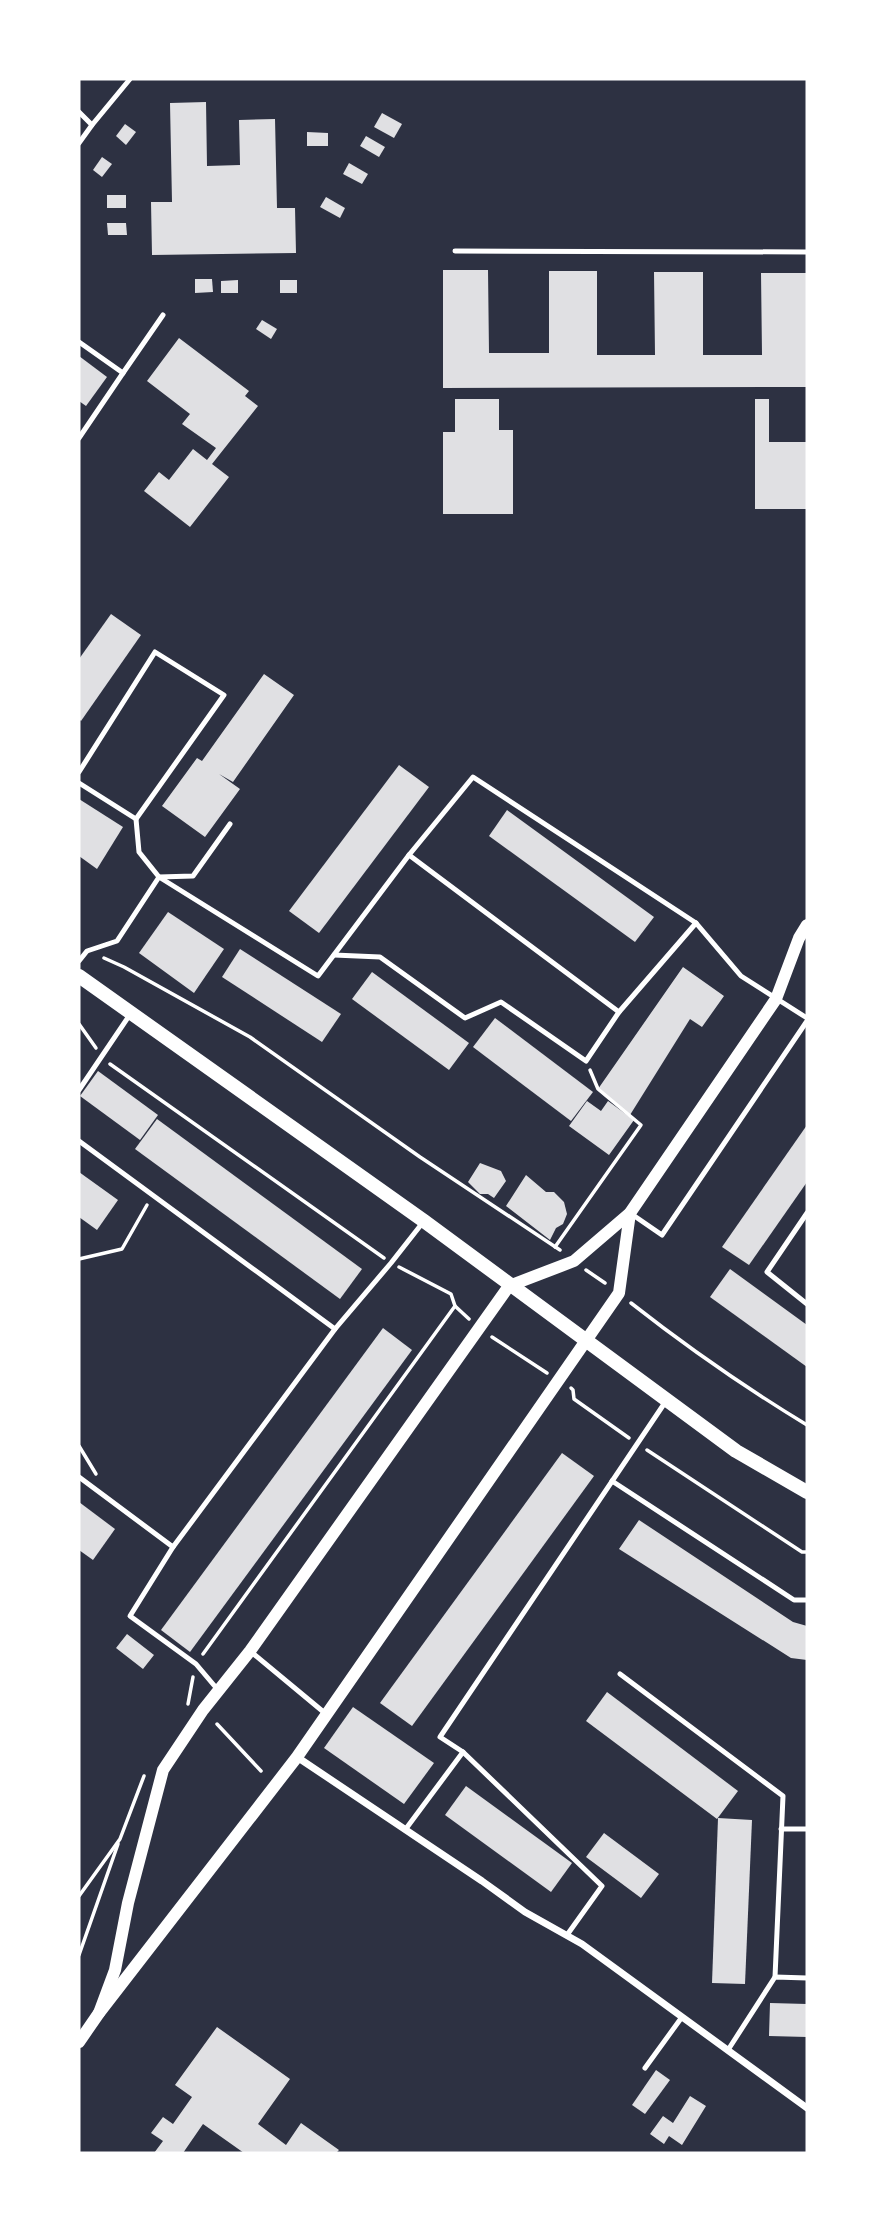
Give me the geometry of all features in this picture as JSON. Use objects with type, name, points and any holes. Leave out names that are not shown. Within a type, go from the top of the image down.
[{"type":"main road","points":[[79,976],[424,1221],[736,1451],[807,1492]]},
{"type":"street","points":[[99,2012],[115,1970],[128,1903],[163,1770],[203,1710],[250,1651],[509,1286],[574,1261],[630,1213],[776,999],[799,938],[807,925]]},
{"type":"street","points":[[79,2042],[99,2012],[297,1757],[619,1293],[630,1213]]},
{"type":"street","points":[[297,1757],[525,1912],[567,1935],[807,2108]]},
{"type":"lane","points":[[79,143],[130,79]]},
{"type":"lane","points":[[79,112],[92,125]]},
{"type":"lane","points":[[454,251],[807,252]]},
{"type":"lane","points":[[79,438],[163,315]]},
{"type":"lane","points":[[79,342],[123,373]]},
{"type":"lane","points":[[79,772],[155,652],[224,695],[136,819],[139,852],[159,877],[318,976],[409,855],[473,777],[696,923],[741,976],[807,1020],[662,1236],[630,1213]]},
{"type":"lane","points":[[79,783],[136,819]]},
{"type":"lane","points":[[159,877],[193,876],[230,824]]},
{"type":"lane","points":[[409,855],[619,1012]]},
{"type":"lane","points":[[79,961],[87,951],[117,941],[159,877]]},
{"type":"lane","points":[[334,955],[380,957],[465,1018],[501,1002],[586,1061],[619,1012],[696,923]]},
{"type":"lane","points":[[79,1090],[131,1013]]},
{"type":"lane","points":[[79,1141],[335,1329]]},
{"type":"lane","points":[[807,1213],[767,1272],[807,1304]]},
{"type":"lane","points":[[219,1690],[195,1664],[130,1616],[173,1547],[335,1329],[424,1221]]},
{"type":"lane","points":[[567,1935],[602,1886],[463,1752],[440,1737],[667,1399]]},
{"type":"lane","points":[[79,1477],[173,1547]]},
{"type":"lane","points":[[612,1481],[794,1600],[807,1600]]},
{"type":"lane","points":[[250,1651],[327,1715]]},
{"type":"lane","points":[[620,1674],[783,1796],[775,1977],[728,2050]]},
{"type":"lane","points":[[405,1830],[463,1752]]},
{"type":"lane","points":[[781,1829],[807,1829]]},
{"type":"lane","points":[[775,1977],[807,1978]]},
{"type":"lane","points":[[645,2068],[682,2017]]},
{"type":"path","points":[[87,951],[124,967],[250,1037],[420,1157],[555,1247],[768,1402],[807,1425]]},
{"type":"path","points":[[79,1024],[102,1058],[391,1263],[451,1294],[455,1306],[480,1328],[573,1390],[574,1399],[802,1552],[807,1552]]},
{"type":"path","points":[[555,1247],[641,1125],[598,1089],[586,1061]]},
{"type":"path","points":[[79,1259],[122,1249],[153,1194]]},
{"type":"path","points":[[182,1713],[188,1703],[195,1664],[455,1306]]},
{"type":"path","points":[[217,1724],[261,1772]]},
{"type":"path","points":[[79,1955],[145,1774]]},
{"type":"path","points":[[79,1896],[120,1839]]},
{"type":"building","points":[[206,102],[207,166],[240,165],[239,120],[275,119],[277,208],[295,208],[296,253],[152,255],[151,202],[172,202],[170,103]]},
{"type":"building","points":[[382,113],[402,124],[394,138],[374,127]]},
{"type":"building","points":[[125,124],[136,132],[126,145],[116,136]]},
{"type":"building","points":[[307,132],[328,133],[328,146],[307,146]]},
{"type":"building","points":[[366,136],[385,147],[379,157],[360,146]]},
{"type":"building","points":[[102,157],[112,164],[102,177],[93,170]]},
{"type":"building","points":[[349,163],[368,174],[362,184],[343,174]]},
{"type":"building","points":[[107,195],[126,195],[126,208],[107,208]]},
{"type":"building","points":[[326,197],[345,208],[340,218],[320,207]]},
{"type":"building","points":[[107,223],[126,223],[127,235],[108,235]]},
{"type":"building","points":[[443,270],[488,270],[489,353],[549,353],[549,271],[597,271],[597,355],[655,355],[654,272],[703,272],[703,355],[762,355],[761,273],[806,273],[806,387],[443,388]]},
{"type":"building","points":[[195,279],[212,279],[213,292],[195,293]]},
{"type":"building","points":[[238,280],[238,293],[221,293],[221,281]]},
{"type":"building","points":[[280,280],[297,280],[297,293],[280,293]]},
{"type":"building","points":[[262,320],[277,329],[271,339],[256,329]]},
{"type":"building","points":[[179,338],[249,391],[245,396],[258,406],[212,464],[229,477],[190,527],[144,491],[159,472],[169,480],[193,449],[207,460],[216,448],[182,424],[190,414],[147,381]]},
{"type":"building","points":[[79,356],[107,377],[86,406],[79,401]]},
{"type":"building","points":[[455,399],[499,399],[499,430],[513,430],[513,514],[443,514],[443,432],[455,432]]},
{"type":"building","points":[[755,399],[769,399],[769,442],[807,442],[807,509],[755,509]]},
{"type":"building","points":[[111,614],[141,635],[81,721],[79,659]]},
{"type":"building","points":[[264,674],[294,695],[233,782],[219,774],[240,789],[205,837],[162,806],[197,758],[202,761]]},
{"type":"building","points":[[399,765],[429,787],[319,933],[289,911]]},
{"type":"building","points":[[79,799],[123,827],[97,869],[79,856]]},
{"type":"building","points":[[507,810],[654,917],[635,942],[489,836]]},
{"type":"building","points":[[168,912],[224,949],[194,993],[139,953]]},
{"type":"building","points":[[240,949],[341,1014],[322,1042],[222,977]]},
{"type":"building","points":[[683,967],[724,996],[702,1027],[690,1019],[630,1115],[598,1089]]},
{"type":"building","points":[[372,972],[469,1043],[449,1070],[352,999]]},
{"type":"building","points":[[495,1018],[593,1092],[571,1121],[473,1047]]},
{"type":"building","points":[[98,1071],[158,1115],[140,1140],[80,1096]]},
{"type":"building","points":[[587,1101],[601,1111],[608,1101],[634,1120],[609,1155],[569,1126]]},
{"type":"building","points":[[157,1119],[362,1269],[340,1299],[135,1149]]},
{"type":"building","points":[[807,1125],[807,1182],[749,1265],[722,1247]]},
{"type":"building","points":[[480,1163],[501,1171],[506,1181],[494,1198],[488,1194],[480,1194],[468,1182]]},
{"type":"building","points":[[79,1172],[118,1200],[97,1230],[79,1217]]},
{"type":"building","points":[[526,1175],[546,1192],[554,1192],[564,1202],[567,1214],[563,1224],[556,1228],[550,1240],[506,1206]]},
{"type":"building","points":[[730,1269],[807,1325],[807,1367],[710,1297]]},
{"type":"building","points":[[383,1328],[412,1350],[190,1652],[161,1630]]},
{"type":"building","points":[[562,1453],[594,1476],[412,1726],[380,1703]]},
{"type":"building","points":[[79,1502],[115,1529],[93,1560],[79,1550]]},
{"type":"building","points":[[639,1520],[793,1622],[807,1626],[807,1660],[791,1658],[619,1549]]},
{"type":"building","points":[[127,1634],[154,1655],[143,1669],[116,1648]]},
{"type":"building","points":[[607,1692],[738,1791],[717,1819],[586,1721]]},
{"type":"building","points":[[353,1707],[434,1763],[404,1804],[324,1748]]},
{"type":"building","points":[[466,1786],[572,1863],[551,1892],[445,1815]]},
{"type":"building","points":[[718,1818],[752,1820],[745,1984],[712,1983]]},
{"type":"building","points":[[604,1833],[659,1874],[641,1898],[586,1857]]},
{"type":"building","points":[[770,2003],[807,2004],[807,2037],[769,2036]]},
{"type":"building","points":[[217,2027],[290,2079],[258,2124],[286,2145],[301,2123],[339,2150],[336,2153],[244,2153],[203,2124],[183,2153],[154,2153],[163,2141],[151,2133],[163,2117],[173,2124],[192,2097],[175,2085]]},
{"type":"building","points":[[656,2070],[670,2080],[645,2114],[632,2105]]},
{"type":"building","points":[[690,2096],[706,2106],[682,2145],[669,2136],[664,2144],[650,2134],[663,2116],[673,2123]]}]
